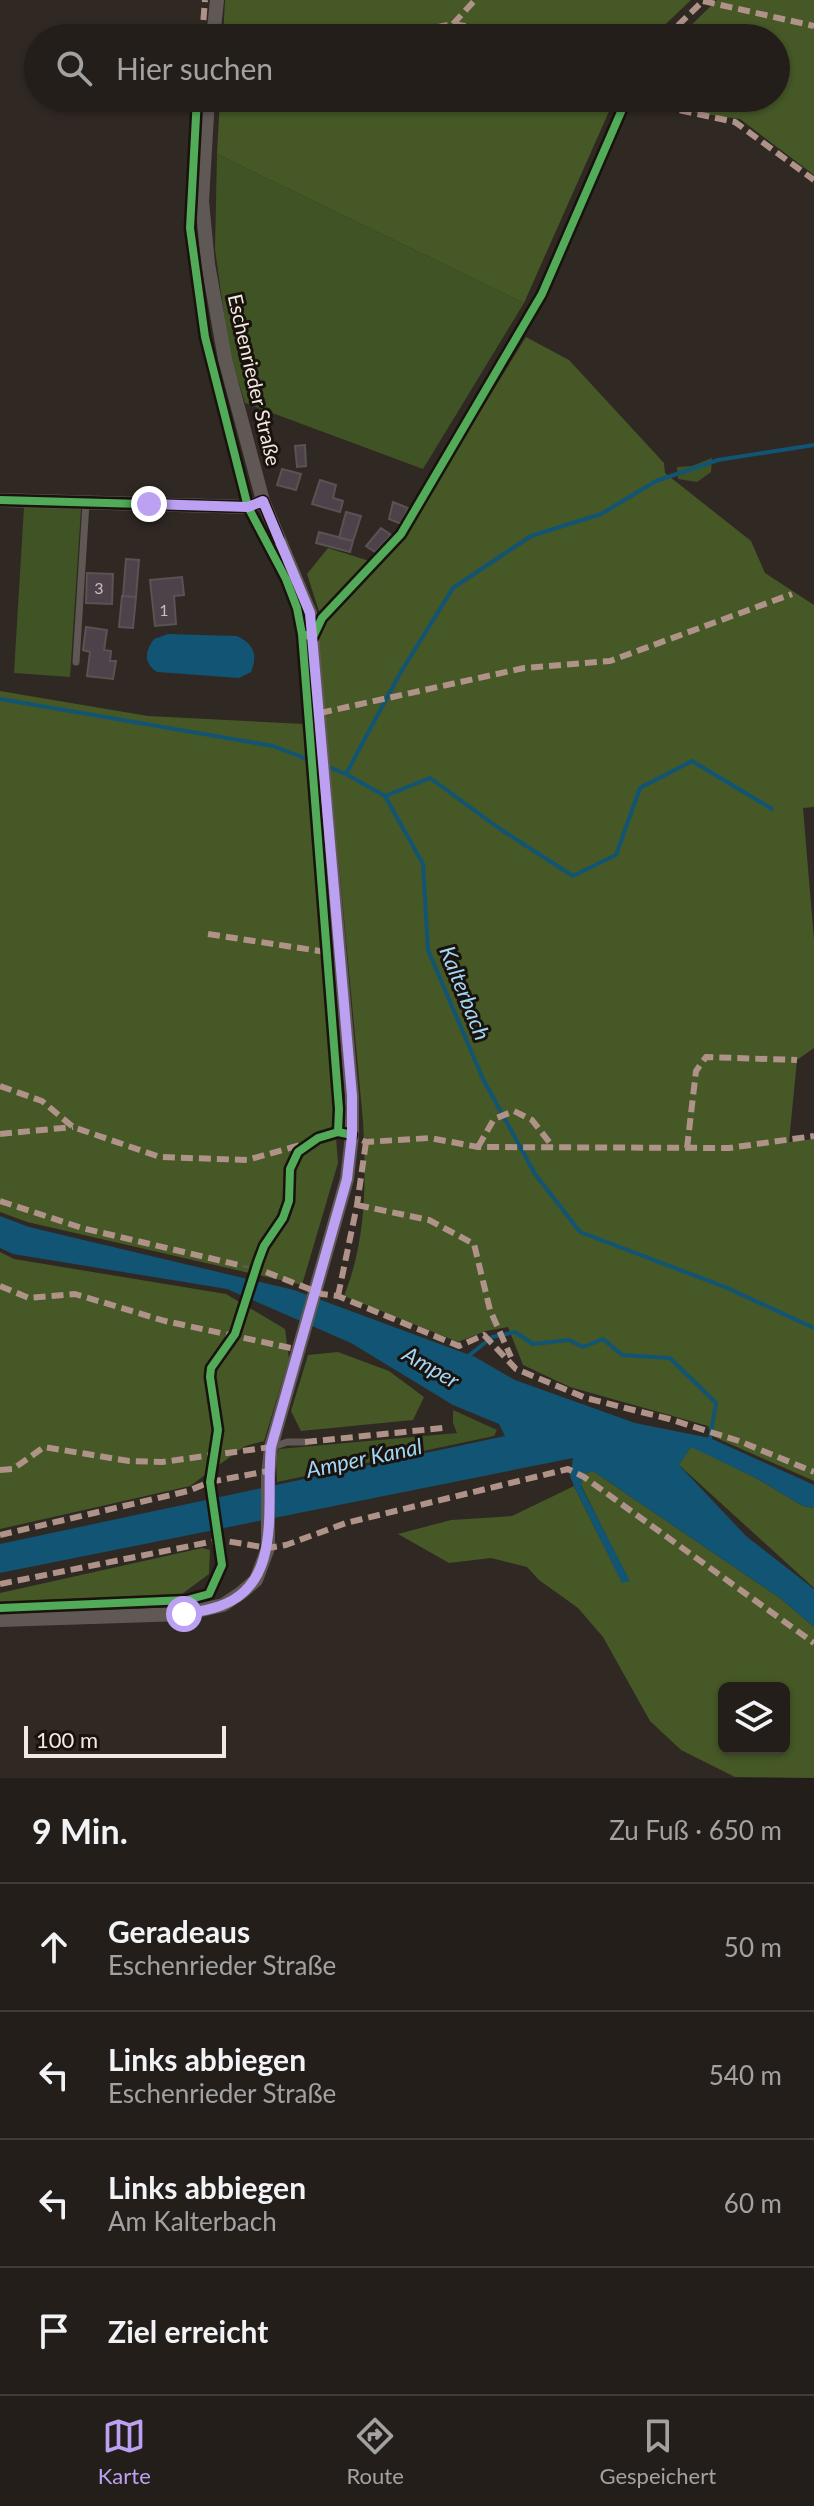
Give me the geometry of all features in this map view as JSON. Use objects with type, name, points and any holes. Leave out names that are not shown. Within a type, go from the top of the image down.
[{"type":"street","points":[[214,24],[217,0]]},
{"type":"street","name":"Eschenrieder Straße","points":[[0,1620],[184,1614],[223,1605],[256,1580],[268,1548],[271,1447],[347,1179],[352,1096],[310,613],[263,501],[225,359],[208,264],[202,201],[207,112]]},
{"type":"street","points":[[0,500],[248,507],[263,501]]},
{"type":"lane","points":[[76,662],[86,503]]},
{"type":"lane","points":[[271,1447],[287,1442],[305,1442]]},
{"type":"path","points":[[243,1266],[266,1272]]},
{"type":"green space","points":[[225,0],[691,0],[666,24],[224,24]]},
{"type":"green space","points":[[717,0],[814,0],[814,175],[740,119],[693,112],[790,112],[790,24],[692,24]]},
{"type":"green space","points":[[219,112],[609,112],[524,303],[217,154]]},
{"type":"green space","points":[[217,154],[524,303],[423,469],[245,403],[229,350],[215,249]]},
{"type":"green space","points":[[526,337],[569,360],[664,463],[665,473],[751,541],[765,573],[814,605],[814,807],[803,808],[814,940],[814,1048],[797,1060],[789,1142],[814,1139],[814,1481],[712,1436],[708,1426],[570,1387],[523,1365],[508,1327],[486,1331],[458,1342],[344,1296],[361,1231],[365,1166],[363,1121],[318,642],[323,624],[307,574],[328,548],[379,564],[403,536]]},
{"type":"green space","points":[[712,458],[711,472],[697,482],[678,479],[677,467],[692,466]]},
{"type":"green space","points":[[24,507],[81,509],[70,677],[14,673]]},
{"type":"green space","points":[[0,691],[148,716],[304,724],[338,1163],[302,1285],[27,1222],[0,1212]]},
{"type":"green space","points":[[0,1252],[14,1259],[226,1294],[285,1329],[289,1359],[264,1441],[245,1446],[190,1486],[0,1529]]},
{"type":"green space","points":[[338,1352],[389,1371],[424,1397],[413,1420],[301,1431],[291,1411],[308,1355]]},
{"type":"green space","points":[[453,1410],[497,1430],[494,1436],[277,1482],[279,1449],[457,1433]]},
{"type":"green space","points":[[691,1446],[756,1478],[803,1506],[814,1508],[814,1588],[679,1465]]},
{"type":"green space","points":[[593,1471],[780,1598],[814,1627],[814,1778],[735,1777],[681,1750],[650,1721],[603,1637],[578,1608],[539,1580],[527,1567],[491,1558],[449,1563],[398,1534],[451,1520],[512,1516],[574,1486],[622,1582],[629,1581],[581,1485],[583,1474]]},
{"type":"green space","points":[[202,1548],[210,1550],[209,1574],[182,1594],[0,1602],[0,1593]]},
{"type":"water","points":[[168,634],[237,636],[253,651],[251,672],[239,678],[157,672],[149,665],[147,652],[154,639]]},
{"type":"water","name":"Amper","points":[[0,1216],[29,1227],[294,1290],[475,1357],[515,1380],[635,1423],[710,1438],[814,1485],[814,1508],[803,1506],[756,1478],[691,1447],[679,1465],[746,1536],[814,1589],[814,1627],[780,1598],[593,1471],[583,1474],[581,1486],[630,1581],[622,1583],[570,1476],[573,1458],[0,1573],[0,1544],[505,1436],[499,1424],[453,1405],[351,1343],[227,1289],[13,1254],[0,1248]]},
{"type":"building","points":[[305,445],[306,466],[297,467],[295,446]]},
{"type":"building","points":[[282,469],[301,474],[296,490],[277,485]]},
{"type":"building","points":[[320,480],[336,485],[333,498],[343,501],[340,512],[312,504]]},
{"type":"building","points":[[393,502],[408,508],[401,524],[389,519]]},
{"type":"building","points":[[346,512],[361,516],[353,541],[339,538]]},
{"type":"building","points":[[381,528],[391,535],[375,552],[366,546]]},
{"type":"building","points":[[319,532],[353,541],[350,552],[316,543]]},
{"type":"building","points":[[126,559],[139,560],[136,597],[123,596]]},
{"type":"building","points":[[87,573],[113,574],[112,604],[86,603]]},
{"type":"building","points":[[182,577],[184,595],[174,596],[176,624],[155,626],[150,580]]},
{"type":"building","points":[[122,596],[136,597],[133,628],[119,627]]},
{"type":"building","points":[[86,627],[107,630],[104,650],[111,651],[110,661],[116,661],[113,679],[87,676],[90,652],[83,650]]},
{"type":"waterway","points":[[346,774],[399,675],[453,588],[531,536],[601,514],[656,481],[718,460],[814,445]]},
{"type":"waterway","name":"Kalterbach","points":[[0,699],[273,746],[346,774],[385,796],[423,864],[428,950],[483,1079],[535,1174],[580,1232],[725,1287],[814,1328]]},
{"type":"waterway","points":[[385,796],[430,778],[500,829],[573,876],[616,855],[640,788],[692,761],[772,809]]},
{"type":"waterway","points":[[466,1358],[492,1337],[515,1332],[533,1344],[569,1340],[583,1347],[603,1339],[622,1355],[670,1358],[716,1403],[710,1438]]},
{"type":"marked path","points":[[203,24],[205,0]]},
{"type":"marked path","points":[[453,24],[475,0]]},
{"type":"marked path","points":[[679,24],[704,0]]},
{"type":"marked path","points":[[703,1],[814,26]]},
{"type":"marked path","points":[[688,112],[735,122],[814,180]]},
{"type":"marked path","points":[[320,713],[524,668],[610,661],[792,594]]},
{"type":"marked path","points":[[208,934],[326,952]]},
{"type":"marked path","points":[[687,1148],[696,1071],[706,1057],[797,1060]]},
{"type":"marked path","points":[[0,1086],[42,1101],[73,1127],[160,1157],[247,1160],[304,1144]]},
{"type":"marked path","points":[[478,1147],[494,1119],[514,1111],[532,1120],[553,1147]]},
{"type":"marked path","points":[[0,1134],[73,1127]]},
{"type":"marked path","points":[[346,1133],[366,1142],[430,1138],[478,1147],[729,1148],[814,1136]]},
{"type":"marked path","points":[[338,1296],[357,1205],[366,1142]]},
{"type":"marked path","points":[[0,1201],[82,1228],[243,1266]]},
{"type":"marked path","points":[[357,1205],[429,1220],[474,1244],[490,1310],[511,1357]]},
{"type":"marked path","points":[[266,1272],[322,1294],[338,1296],[459,1346],[484,1335],[516,1369],[586,1398],[739,1441],[814,1472]]},
{"type":"marked path","points":[[0,1286],[29,1298],[75,1294],[165,1321],[300,1350]]},
{"type":"marked path","points":[[305,1442],[443,1428]]},
{"type":"marked path","points":[[0,1470],[13,1469],[44,1447],[129,1461],[162,1462],[271,1447]]},
{"type":"marked path","points":[[0,1584],[220,1540],[268,1548],[286,1545],[346,1523],[568,1469],[584,1477],[814,1643]]},
{"type":"marked path","points":[[0,1535],[188,1491],[210,1482],[268,1471]]},
{"type":"cycle path","points":[[196,112],[190,228],[205,337],[248,507],[286,579],[297,608],[302,634],[339,1109],[338,1132]]},
{"type":"cycle path","points":[[302,634],[313,637],[322,618],[401,534],[542,294],[621,112]]},
{"type":"cycle path","points":[[0,500],[248,507],[263,501],[278,538]]},
{"type":"cycle path","points":[[0,1608],[187,1600],[209,1594],[222,1565],[210,1482],[218,1430],[211,1368],[235,1334],[264,1246],[283,1218],[289,1201],[290,1169],[298,1152],[318,1138],[338,1132],[352,1135]]},
{"type":"route","points":[[149,504],[248,507],[263,501],[310,613],[352,1096],[347,1179],[271,1447],[268,1548],[262,1568],[256,1580],[223,1605],[184,1614]]},
{"type":"water label","name":"Amper Kanal","points":[[364,1458]]}]
